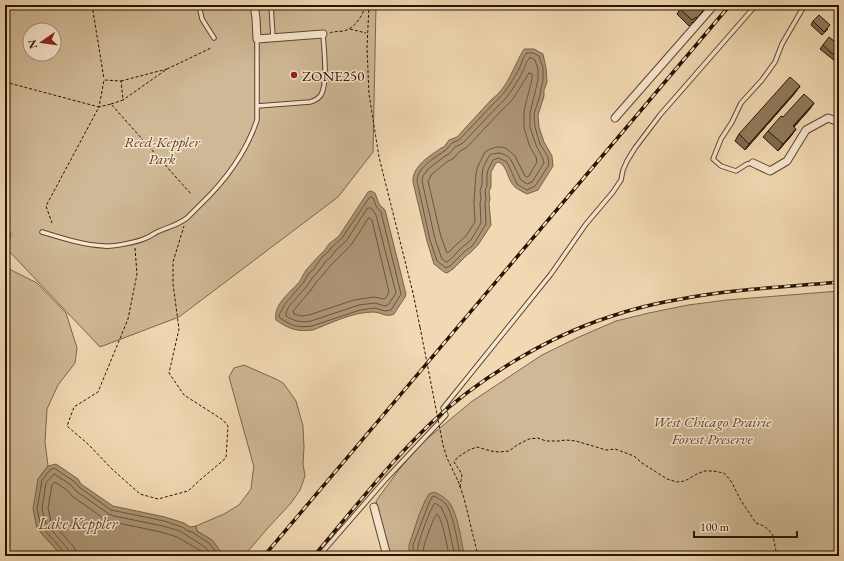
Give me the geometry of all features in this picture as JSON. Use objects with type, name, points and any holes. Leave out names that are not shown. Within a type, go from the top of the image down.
[{"type":"street","points":[[254,5],[256,18],[256,39],[323,34]]},
{"type":"street","points":[[615,118],[714,5]]},
{"type":"street","points":[[753,164],[770,171],[787,161],[806,130],[828,118],[839,122]]},
{"type":"street","points":[[374,507],[387,556]]},
{"type":"lane","points":[[199,5],[202,19],[214,38]]},
{"type":"lane","points":[[271,5],[273,38]]},
{"type":"lane","points":[[319,556],[386,479],[446,416],[443,408],[551,274],[586,224],[613,192],[621,180],[627,161],[656,120],[756,5]]},
{"type":"lane","points":[[753,164],[747,164],[736,171],[721,166],[713,159],[721,139],[732,122],[741,103],[762,80],[775,62],[782,44],[806,5]]},
{"type":"lane","points":[[257,106],[310,102],[316,100],[320,96],[325,81],[323,34]]},
{"type":"lane","points":[[42,232],[68,240],[105,246],[120,245],[145,239],[157,232],[172,227],[187,218],[226,177],[240,158],[254,131],[257,120],[256,39]]},
{"type":"path","points":[[52,223],[46,206],[99,107],[104,80],[92,5]]},
{"type":"path","points":[[323,34],[350,29],[360,18],[366,5]]},
{"type":"path","points":[[369,5],[367,33],[369,94],[379,157],[413,292],[443,445],[464,498],[478,556]]},
{"type":"path","points":[[350,29],[367,33]]},
{"type":"path","points":[[5,82],[99,107],[123,100],[167,70],[211,48]]},
{"type":"path","points":[[104,80],[121,82],[167,70]]},
{"type":"path","points":[[121,82],[123,100]]},
{"type":"path","points":[[111,104],[191,194]]},
{"type":"path","points":[[134,241],[137,274],[128,319],[98,392],[74,407],[67,426],[140,494],[158,499],[188,492],[226,458],[228,426],[223,420],[184,395],[168,373],[179,329],[173,284],[173,262],[187,218]]},
{"type":"path","points":[[460,487],[462,474],[454,462],[458,457],[469,450],[478,448],[499,452],[509,451],[529,439],[538,438],[546,441],[576,441],[596,448],[606,450],[615,449],[634,456],[667,479],[677,482],[685,481],[694,475],[704,472],[713,471],[724,473],[731,481],[740,499],[756,523],[764,526],[773,536],[777,556]]},
{"type":"green space","name":"Reed-Keppler Park","points":[[5,5],[376,5],[373,152],[338,197],[179,317],[100,347],[7,249],[11,234],[5,226]]},
{"type":"green space","points":[[5,267],[37,283],[66,313],[77,348],[75,363],[58,385],[47,409],[45,442],[48,466],[38,479],[41,533],[62,556],[5,556]]},
{"type":"green space","name":"West Chicago Prairie Forest Preserve","points":[[839,291],[839,556],[390,556],[376,501],[401,467],[422,443],[471,402],[542,355],[616,321],[649,313],[688,305],[727,300]]},
{"type":"green space","points":[[244,365],[284,384],[296,401],[303,426],[303,464],[305,476],[300,490],[291,503],[244,556],[224,556],[212,540],[197,531],[196,526],[224,514],[239,505],[251,489],[254,467],[229,377],[234,368]]},
{"type":"water","points":[[524,49],[534,49],[543,54],[547,82],[538,115],[539,127],[544,142],[552,156],[553,166],[538,190],[527,194],[512,184],[502,164],[499,162],[496,163],[491,172],[491,187],[489,191],[491,225],[478,245],[470,253],[453,269],[447,273],[444,272],[434,264],[427,241],[413,182],[413,176],[422,162],[444,147],[449,140],[457,137],[498,94],[507,83]]},
{"type":"water","points":[[371,191],[375,193],[379,204],[385,210],[406,294],[394,314],[386,315],[376,312],[365,312],[342,318],[307,331],[293,329],[276,320],[277,309],[280,304],[300,281],[306,270],[328,245],[339,236],[368,192]]},
{"type":"water","name":"Lake Keppler","points":[[56,464],[78,479],[81,484],[113,506],[165,517],[184,523],[190,527],[196,526],[197,531],[212,540],[224,556],[62,556],[37,528],[33,509],[38,479],[48,466]]},
{"type":"water","points":[[434,492],[445,498],[454,511],[459,527],[464,556],[409,556],[409,545],[419,515],[429,494]]},
{"type":"building","points":[[684,5],[703,5],[699,8],[703,11],[697,18],[696,17],[692,20],[680,9]]},
{"type":"building","points":[[819,15],[830,25],[824,32],[813,21]]},
{"type":"building","points":[[829,37],[839,45],[839,56],[837,58],[823,45]]},
{"type":"building","points":[[790,77],[800,86],[749,144],[739,134]]},
{"type":"building","points":[[804,94],[814,103],[793,126],[796,129],[783,144],[768,131]]},
{"type":"railway","points":[[264,556],[730,5]]},
{"type":"railway","points":[[314,556],[385,471],[431,423],[492,375],[538,348],[585,325],[654,304],[720,293],[839,282]]},
{"type":"place","name":"ZONE250","points":[[294,75]]}]
